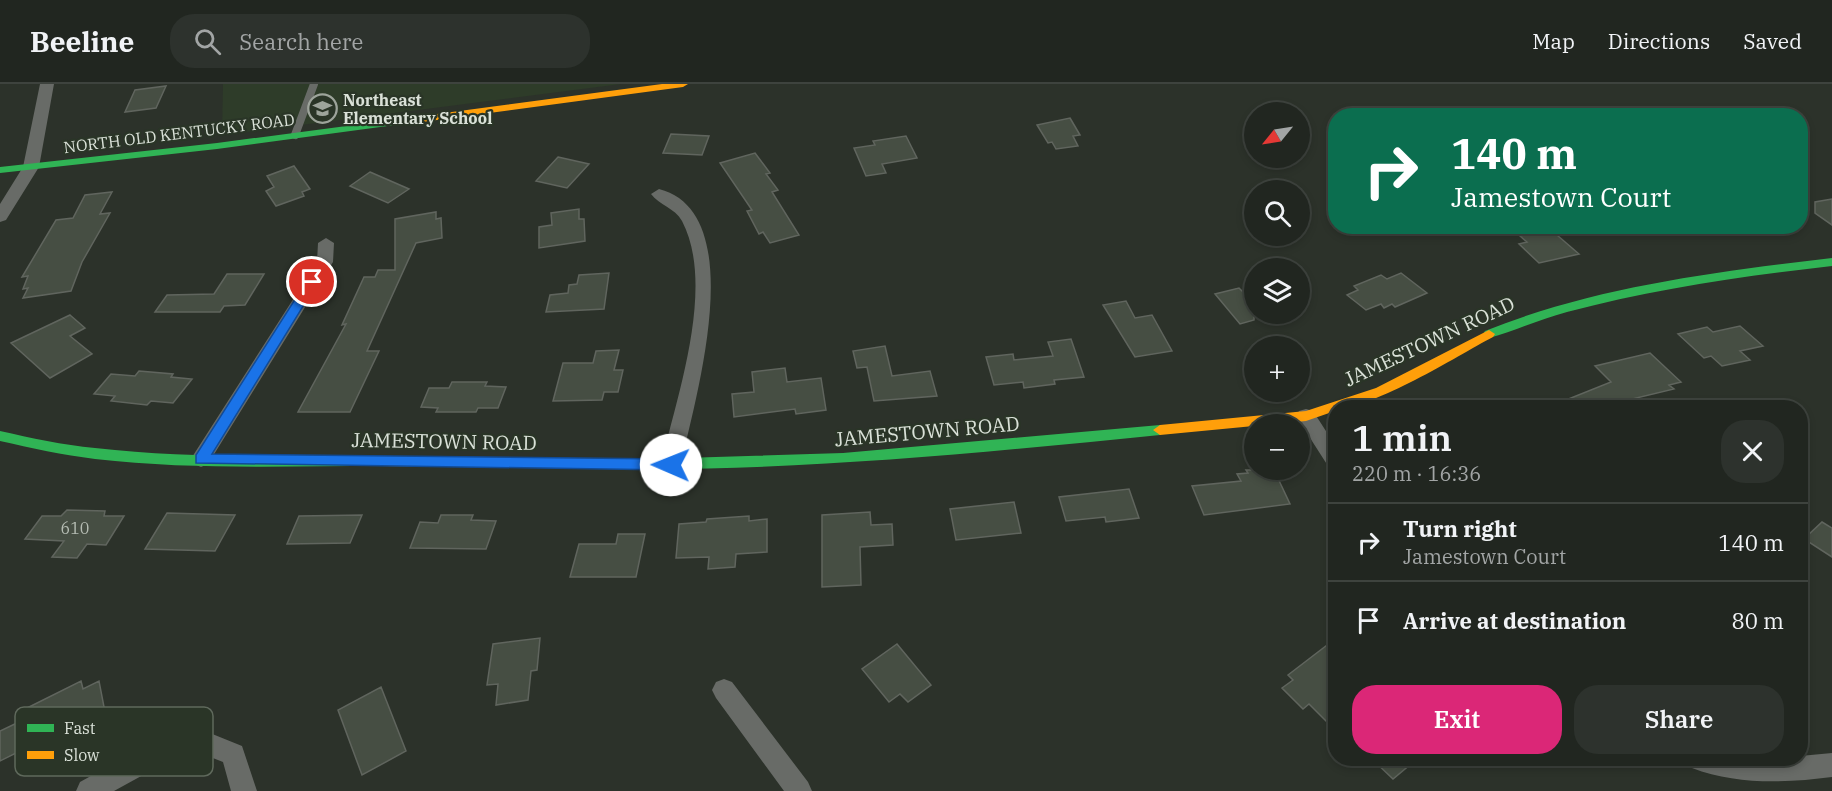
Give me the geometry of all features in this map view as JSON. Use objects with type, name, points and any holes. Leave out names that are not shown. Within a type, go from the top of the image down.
[{"type":"street","points":[[0,217],[31,167],[47,84]]},
{"type":"street","name":"NORTH OLD KENTUCKY ROAD","points":[[0,170],[295,135],[683,84]]},
{"type":"street","points":[[659,194],[688,216],[701,243],[703,274],[701,320],[671,465]]},
{"type":"street","points":[[201,459],[324,262],[326,243]]},
{"type":"street","name":"JAMESTOWN ROAD","points":[[1354,400],[1381,391],[1471,341],[1522,319],[1567,306],[1746,271],[1832,262]]},
{"type":"street","name":"JAMESTOWN ROAD","points":[[1310,415],[1328,409]]},
{"type":"street","name":"JAMESTOWN ROAD","points":[[0,436],[49,449],[125,458],[671,465],[797,462],[898,456],[1244,422]]},
{"type":"street","points":[[1310,422],[1328,450]]},
{"type":"street","points":[[724,690],[799,791]]},
{"type":"street","points":[[213,746],[233,754],[244,791]]},
{"type":"street","points":[[1753,766],[1804,769],[1832,765]]},
{"type":"street","points":[[89,791],[116,776]]},
{"type":"lane","points":[[295,135],[314,84]]},
{"type":"shaded area","name":"Northeast Elementary School","points":[[223,84],[621,84],[222,135]]},
{"type":"building","points":[[166,86],[156,108],[125,112],[135,90]]},
{"type":"building","points":[[1070,118],[1080,135],[1073,136],[1078,146],[1056,149],[1052,142],[1048,143],[1037,125]]},
{"type":"building","points":[[671,134],[709,136],[702,155],[663,153]]},
{"type":"building","points":[[906,136],[917,158],[882,164],[886,173],[866,176],[854,148],[875,145],[873,141]]},
{"type":"building","points":[[755,153],[770,173],[766,174],[778,190],[772,192],[799,235],[770,243],[763,232],[759,234],[747,211],[752,210],[720,163]]},
{"type":"building","points":[[558,157],[589,164],[567,188],[536,181]]},
{"type":"building","points":[[294,166],[310,189],[302,192],[304,196],[276,206],[266,191],[274,187],[267,176]]},
{"type":"building","points":[[370,172],[409,189],[388,203],[350,186]]},
{"type":"building","points":[[112,192],[100,214],[110,213],[82,262],[71,291],[23,298],[28,288],[23,289],[28,276],[22,277],[56,220],[73,218],[85,195]]},
{"type":"building","points":[[1832,199],[1832,225],[1815,213],[1815,202]]},
{"type":"building","points":[[579,209],[579,219],[584,219],[585,241],[539,248],[539,227],[552,225],[551,213]]},
{"type":"building","points":[[436,212],[436,219],[441,218],[442,238],[416,243],[367,351],[379,351],[350,412],[298,412],[346,324],[342,325],[364,277],[375,277],[378,270],[395,270],[395,219]]},
{"type":"building","points":[[1556,234],[1579,254],[1539,263],[1519,244],[1527,242],[1520,236]]},
{"type":"building","points":[[609,273],[604,309],[546,312],[550,295],[568,293],[569,285],[577,284],[579,275]]},
{"type":"building","points":[[1401,273],[1427,293],[1395,307],[1392,304],[1384,308],[1381,304],[1366,310],[1347,295],[1358,290],[1354,286],[1381,275],[1387,279]]},
{"type":"building","points":[[227,274],[264,274],[245,305],[224,306],[220,312],[155,312],[167,295],[214,294]]},
{"type":"building","points":[[1239,288],[1244,293],[1244,323],[1240,324],[1215,294]]},
{"type":"building","points":[[1126,301],[1135,318],[1152,315],[1172,351],[1135,357],[1103,305]]},
{"type":"building","points":[[70,315],[85,328],[70,336],[92,354],[50,378],[11,343]]},
{"type":"building","points":[[1740,326],[1763,346],[1740,351],[1750,360],[1722,366],[1711,356],[1704,358],[1678,334],[1707,327],[1713,332]]},
{"type":"building","points":[[1071,339],[1084,377],[1054,380],[1055,384],[1024,388],[1023,382],[994,385],[986,357],[1013,354],[1014,360],[1053,356],[1048,342]]},
{"type":"building","points":[[885,346],[892,376],[930,371],[937,396],[874,401],[867,367],[857,368],[853,351]]},
{"type":"building","points":[[619,350],[614,370],[623,370],[618,392],[604,392],[602,400],[553,401],[563,363],[593,363],[596,351]]},
{"type":"building","points":[[1650,353],[1681,382],[1669,385],[1674,389],[1628,400],[1566,400],[1611,382],[1595,366]]},
{"type":"building","points":[[785,368],[787,382],[821,378],[826,410],[796,414],[795,409],[734,417],[732,394],[754,392],[752,372]]},
{"type":"building","points":[[139,371],[173,374],[171,377],[192,379],[173,403],[151,401],[147,405],[111,401],[115,396],[94,394],[111,374],[135,376]]},
{"type":"building","points":[[452,382],[487,382],[485,386],[506,387],[498,408],[478,408],[476,412],[436,412],[438,408],[421,407],[429,388],[449,388]]},
{"type":"building","points":[[1244,473],[1244,480],[1279,480],[1290,504],[1204,515],[1192,486],[1241,481],[1237,474]]},
{"type":"building","points":[[1129,489],[1139,518],[1106,522],[1105,517],[1066,521],[1059,497]]},
{"type":"building","points":[[1014,502],[1021,533],[956,540],[950,509]]},
{"type":"building","points":[[67,510],[105,511],[104,516],[124,516],[106,545],[87,544],[77,558],[52,557],[64,541],[25,539],[42,516],[61,516]]},
{"type":"building","points":[[870,512],[871,525],[892,524],[893,545],[860,547],[861,585],[822,587],[822,515]]},
{"type":"building","points":[[167,513],[235,515],[215,551],[145,549]]},
{"type":"building","points":[[362,515],[350,543],[287,544],[299,516]]},
{"type":"building","points":[[441,515],[473,515],[471,520],[496,521],[486,549],[410,548],[420,522],[438,523]]},
{"type":"building","points":[[749,516],[749,521],[767,519],[767,552],[736,554],[735,567],[708,569],[709,557],[676,558],[679,524]]},
{"type":"building","points":[[1822,522],[1832,528],[1832,557],[1808,542],[1808,535]]},
{"type":"building","points":[[618,534],[645,534],[636,577],[570,577],[579,544],[616,544]]},
{"type":"building","points":[[540,638],[537,670],[531,671],[528,700],[496,705],[498,684],[487,685],[493,644]]},
{"type":"building","points":[[897,644],[931,685],[908,702],[900,694],[889,702],[862,669]]},
{"type":"building","points":[[1328,644],[1328,723],[1309,704],[1303,709],[1282,688],[1293,680],[1288,675]]},
{"type":"building","points":[[81,681],[83,689],[99,681],[104,707],[29,707]]},
{"type":"building","points":[[381,687],[406,751],[362,775],[338,710]]},
{"type":"building","points":[[15,724],[15,754],[0,761],[0,731]]},
{"type":"building","points":[[1379,766],[1409,766],[1393,779]]},
{"type":"traffic: fast","points":[[0,170],[217,146],[407,121]]},
{"type":"traffic: fast","points":[[1489,334],[1547,313],[1627,294],[1716,278],[1832,262]]},
{"type":"traffic: fast","points":[[651,464],[843,459],[1160,430]]},
{"type":"traffic: fast","points":[[0,436],[94,454],[142,458],[238,461],[383,461]]},
{"type":"traffic: slow","points":[[407,121],[683,84]]},
{"type":"traffic: slow","points":[[1354,400],[1381,391],[1489,334]]},
{"type":"traffic: slow","points":[[1160,430],[1306,416],[1328,409]]},
{"type":"traffic: slow","points":[[383,461],[651,464]]},
{"type":"place","name":"Northeast Elementary School","points":[[322,109]]},
{"type":"route","points":[[312,282],[201,459],[671,465]]}]
